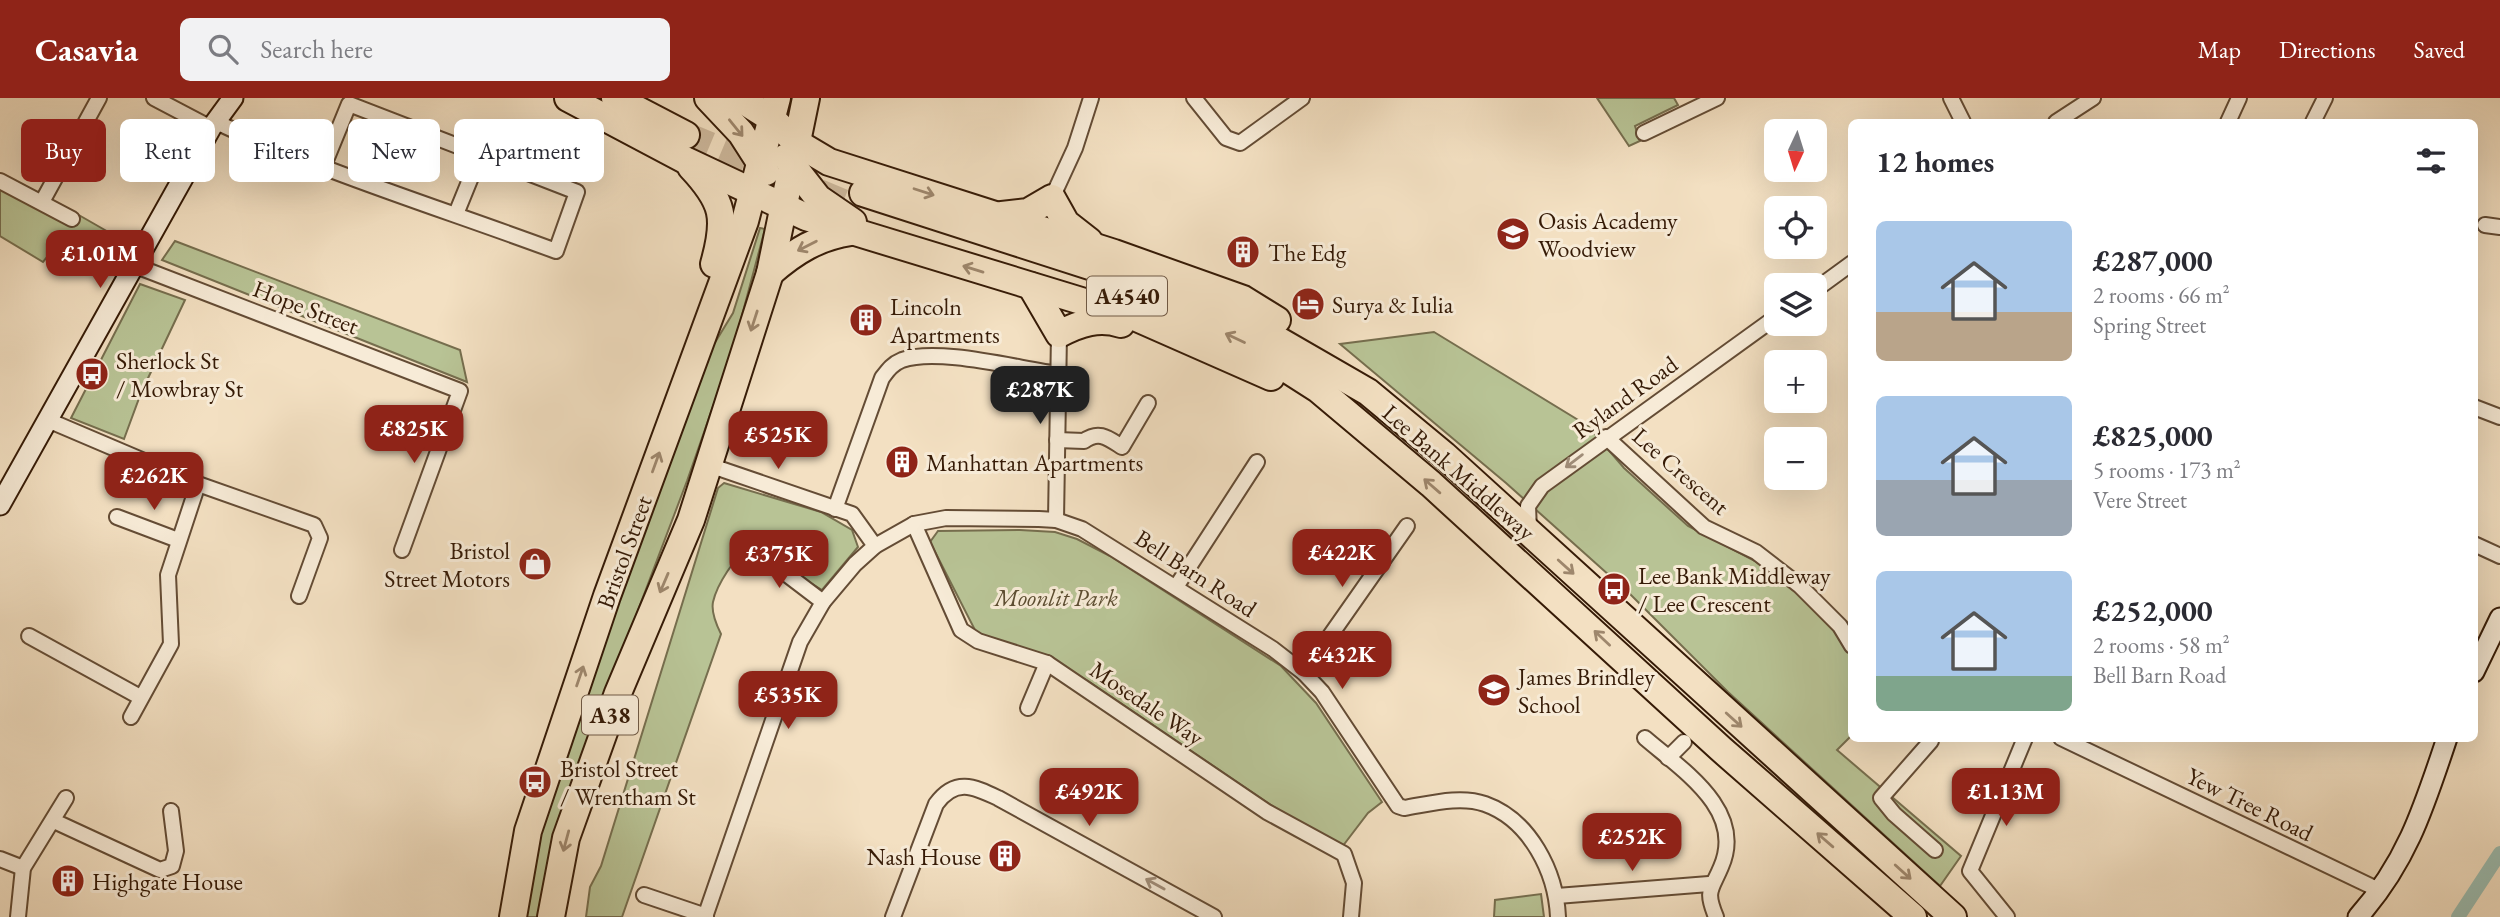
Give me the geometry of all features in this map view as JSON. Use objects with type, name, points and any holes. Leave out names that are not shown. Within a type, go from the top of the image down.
[{"type":"highway","points":[[568,98],[693,128],[741,133],[776,166],[833,211],[915,251],[1138,318],[1245,363],[1369,434]]},
{"type":"highway","points":[[615,98],[693,128],[776,166],[829,162],[859,201]]},
{"type":"highway","points":[[653,98],[693,128],[723,214],[721,239],[705,294],[704,334]]},
{"type":"highway","points":[[739,98],[774,109],[776,166],[784,208],[859,201],[997,216],[1096,247],[1242,299],[1296,331],[1352,374],[1368,392]]},
{"type":"highway","name":"A38","points":[[776,166],[806,98]]},
{"type":"highway","name":"A38","points":[[774,109],[776,166],[784,208]]},
{"type":"highway","name":"Bristol Street","points":[[513,917],[528,831],[607,596],[704,334],[776,166]]},
{"type":"highway","points":[[833,211],[830,189],[839,176],[859,201],[915,251]]},
{"type":"highway","points":[[997,216],[1028,212],[1052,198],[1066,223],[1096,247]]},
{"type":"highway","points":[[770,273],[789,255],[828,236],[859,201]]},
{"type":"highway","name":"Lee Bank Middleway","points":[[859,201],[1189,298],[1245,321],[1368,392],[1529,532],[1953,917]]},
{"type":"highway","name":"Lee Bank Middleway","points":[[859,201],[1172,311],[1241,340],[1318,389],[1431,484],[1721,749],[1913,917]]},
{"type":"highway","name":"Bristol Street","points":[[551,917],[566,838],[618,693],[691,520],[770,273],[784,208]]},
{"type":"highway","points":[[1031,286],[1059,334],[1075,326],[1105,319],[1245,363]]},
{"type":"street","points":[[42,202],[99,98]]},
{"type":"street","points":[[154,98],[201,119]]},
{"type":"street","points":[[215,124],[233,98]]},
{"type":"street","points":[[1052,198],[1075,148],[1091,98]]},
{"type":"street","points":[[1194,98],[1226,138],[1240,142],[1302,98]]},
{"type":"street","points":[[1644,133],[1690,104],[1717,98]]},
{"type":"street","points":[[1951,98],[1962,119]]},
{"type":"street","points":[[2061,119],[2093,98]]},
{"type":"street","points":[[2229,119],[2239,98]]},
{"type":"street","points":[[2314,119],[2325,98]]},
{"type":"street","points":[[334,141],[349,104],[454,145]]},
{"type":"street","points":[[334,169],[556,251],[577,192],[551,182]]},
{"type":"street","points":[[0,181],[72,219]]},
{"type":"street","points":[[0,505],[50,421],[182,182]]},
{"type":"street","points":[[456,214],[469,182]]},
{"type":"street","points":[[2485,225],[2500,228]]},
{"type":"street","name":"Hope Street","points":[[136,266],[460,391],[402,550]]},
{"type":"street","points":[[1827,281],[1848,267]]},
{"type":"street","name":"Ryland Road","points":[[1529,532],[1528,506],[1542,485],[1764,325]]},
{"type":"street","points":[[1056,520],[1059,334]]},
{"type":"street","points":[[835,509],[882,378],[893,364],[917,356],[943,357],[1059,374]]},
{"type":"street","points":[[1058,440],[1084,441],[1092,435],[1103,435],[1122,447],[1148,403]]},
{"type":"street","points":[[2478,409],[2500,417]]},
{"type":"street","points":[[50,421],[198,484],[314,525],[320,538],[299,596]]},
{"type":"street","name":"Lee Crescent","points":[[1606,437],[1704,527],[1756,552],[1800,586],[1840,626],[1848,639]]},
{"type":"street","points":[[1176,587],[1257,462]]},
{"type":"street","points":[[709,466],[852,514],[875,546]]},
{"type":"street","points":[[131,717],[140,696],[171,644],[168,575],[198,484]]},
{"type":"street","points":[[117,517],[178,540]]},
{"type":"street","name":"Bell Barn Road","points":[[706,917],[800,642],[823,602],[875,546],[914,524],[946,518],[1056,520],[1082,529],[1176,587],[1304,673],[1322,692],[1398,806],[1404,808],[1462,800],[1485,804],[1516,821],[1545,865],[1557,896]]},
{"type":"street","name":"Mosedale Way","points":[[914,524],[961,630],[978,641],[1047,663],[1267,812],[1344,854],[1354,883],[1351,917]]},
{"type":"street","points":[[1304,673],[1407,526]]},
{"type":"street","points":[[777,567],[787,543]]},
{"type":"street","points":[[2478,546],[2500,556]]},
{"type":"street","points":[[751,553],[777,567],[823,602]]},
{"type":"street","points":[[2478,664],[2500,618]]},
{"type":"street","points":[[29,636],[140,696]]},
{"type":"street","points":[[1028,708],[1047,663]]},
{"type":"street","points":[[1645,738],[1693,779],[1718,807],[1727,830],[1720,869],[1709,884],[1709,902],[1716,917]]},
{"type":"street","points":[[1668,758],[1684,742]]},
{"type":"street","points":[[1930,742],[1923,754],[1881,798],[1894,814],[1936,850]]},
{"type":"street","points":[[2007,917],[1970,871],[2023,742]]},
{"type":"street","name":"Yew Tree Road","points":[[2069,742],[2381,891]]},
{"type":"street","points":[[2358,917],[2381,891],[2400,862],[2420,818],[2446,742]]},
{"type":"street","points":[[892,917],[936,804],[954,787],[972,786],[1214,917]]},
{"type":"street","points":[[18,917],[23,868],[66,798]]},
{"type":"street","points":[[54,821],[160,870],[172,866],[175,858],[170,811]]},
{"type":"street","points":[[0,859],[23,868]]},
{"type":"street","points":[[1558,917],[1557,896],[1709,884]]},
{"type":"street","points":[[644,895],[706,917]]},
{"type":"green space","points":[[1597,98],[1674,98],[1678,105],[1635,126],[1640,141],[1629,146]]},
{"type":"green space","points":[[0,188],[71,224],[77,214],[131,245],[114,272],[56,246],[43,262],[0,236]]},
{"type":"green space","points":[[760,228],[765,229],[733,349],[687,481],[601,708],[538,917],[526,917],[537,845],[587,681],[625,585],[700,367],[733,313]]},
{"type":"green space","points":[[175,241],[460,350],[467,382],[162,260]]},
{"type":"green space","points":[[140,284],[185,300],[141,393],[124,439],[71,418]]},
{"type":"green space","points":[[1434,332],[1588,426],[1624,468],[1688,526],[1755,561],[1798,594],[1834,631],[1848,652],[1848,739],[1837,750],[1961,856],[1940,886],[1728,692],[1629,593],[1506,483],[1340,344]]},
{"type":"green space","points":[[724,483],[821,512],[852,530],[858,547],[822,590],[783,566],[782,539],[772,558],[749,547],[733,564],[722,579],[713,602],[713,614],[721,634],[622,917],[586,917],[590,887],[601,866],[718,488]]},
{"type":"green space","name":"Moonlit Park","points":[[938,531],[1055,532],[1077,539],[1110,556],[1281,666],[1316,703],[1382,802],[1368,813],[1342,847],[1271,805],[1088,681],[1053,662],[978,636],[930,542]]},
{"type":"green space","points":[[1541,894],[1544,917],[1494,917],[1495,900]]},
{"type":"waterway","points":[[2458,917],[2500,853]]},
{"type":"tunnel","points":[[686,135],[774,172]]},
{"type":"tunnel","points":[[819,192],[860,209]]},
{"type":"place","name":"Oasis Academy Woodview","points":[[1513,234]]},
{"type":"place","name":"The Edg","points":[[1243,252]]},
{"type":"place","name":"Surya & Iulia","points":[[1308,304]]},
{"type":"place","name":"Lincoln Apartments","points":[[866,320]]},
{"type":"place","name":"Sherlock St / Mowbray St","points":[[92,374]]},
{"type":"place","name":"Manhattan Apartments","points":[[902,462]]},
{"type":"place","name":"Bristol Street Motors","points":[[535,564]]},
{"type":"place","name":"Lee Bank Middleway / Lee Crescent","points":[[1614,589]]},
{"type":"place","name":"James Brindley School","points":[[1494,690]]},
{"type":"place","name":"Bristol Street / Wrentham St","points":[[535,782]]},
{"type":"place","name":"Nash House","points":[[1005,856]]},
{"type":"place","name":"Highgate House","points":[[68,881]]}]
